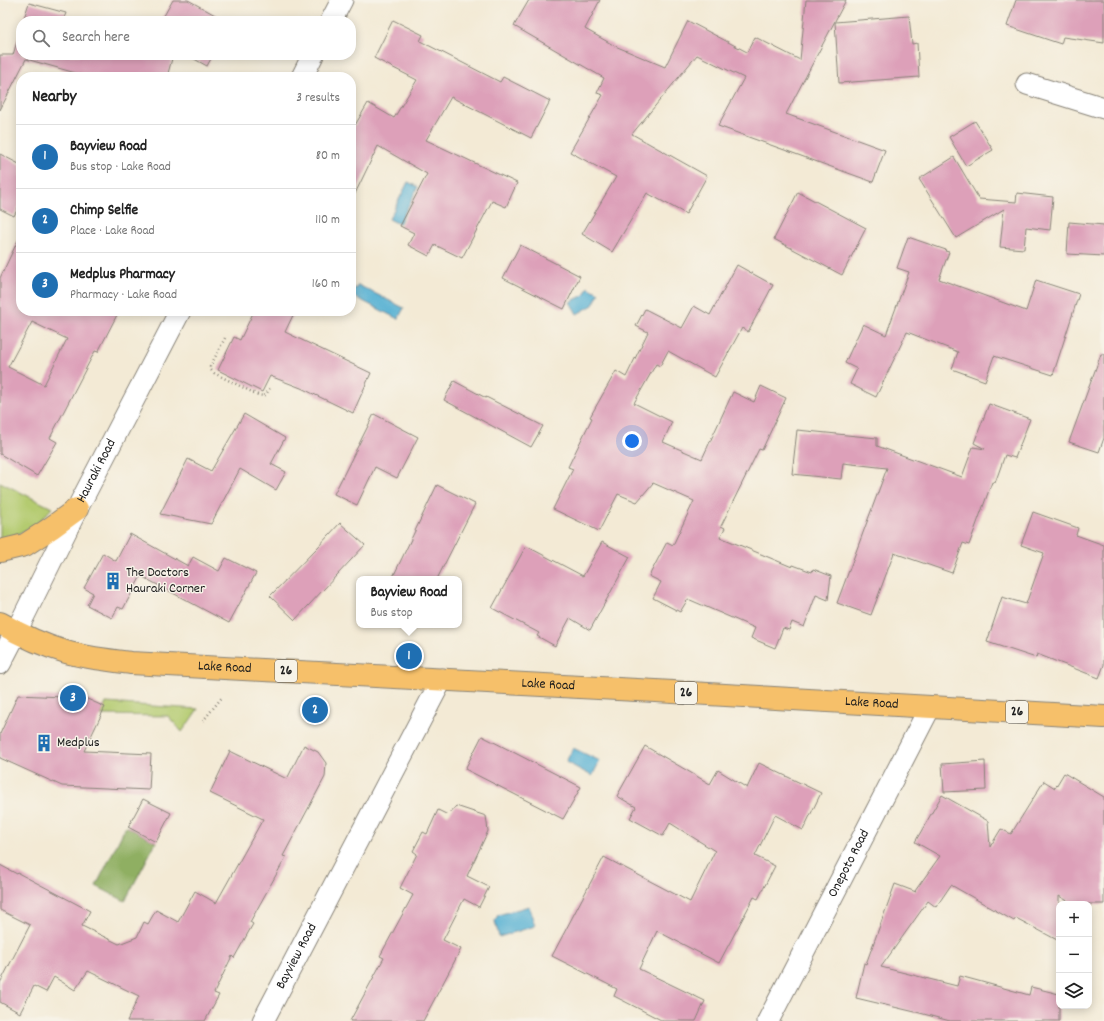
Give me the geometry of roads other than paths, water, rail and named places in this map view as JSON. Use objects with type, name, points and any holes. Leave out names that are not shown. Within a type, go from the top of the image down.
[{"type":"main road","points":[[0,550],[25,545],[77,509]]},
{"type":"main road","name":"Lake Road","points":[[8,628],[65,652],[131,663],[442,679],[1104,718]]},
{"type":"street","points":[[334,16],[342,0]]},
{"type":"street","points":[[304,72],[310,60]]},
{"type":"street","points":[[1027,84],[1104,108]]},
{"type":"street","name":"Hauraki Road","points":[[8,628],[77,509],[177,316]]},
{"type":"street","points":[[0,663],[8,628]]},
{"type":"street","name":"Bayview Road","points":[[263,1021],[442,679]]},
{"type":"street","name":"Onepoto Road","points":[[768,1021],[930,707]]},
{"type":"water","points":[[408,182],[418,187],[399,224],[389,219]]},
{"type":"water","points":[[358,285],[404,308],[398,319],[356,298],[356,289]]},
{"type":"water","points":[[588,287],[599,293],[593,305],[577,314],[570,302],[584,295]]},
{"type":"water","points":[[573,748],[600,761],[592,776],[566,762]]},
{"type":"water","points":[[529,906],[535,926],[499,937],[495,921],[498,915]]},
{"type":"place","name":"The Doctors Hauraki Corner","points":[[113,581]]},
{"type":"place","name":"Bayview Road","points":[[409,656]]},
{"type":"place","name":"Medplus Pharmacy","points":[[73,698]]},
{"type":"place","name":"Chimp Selfie","points":[[315,710]]},
{"type":"place","name":"Medplus","points":[[44,743]]}]
